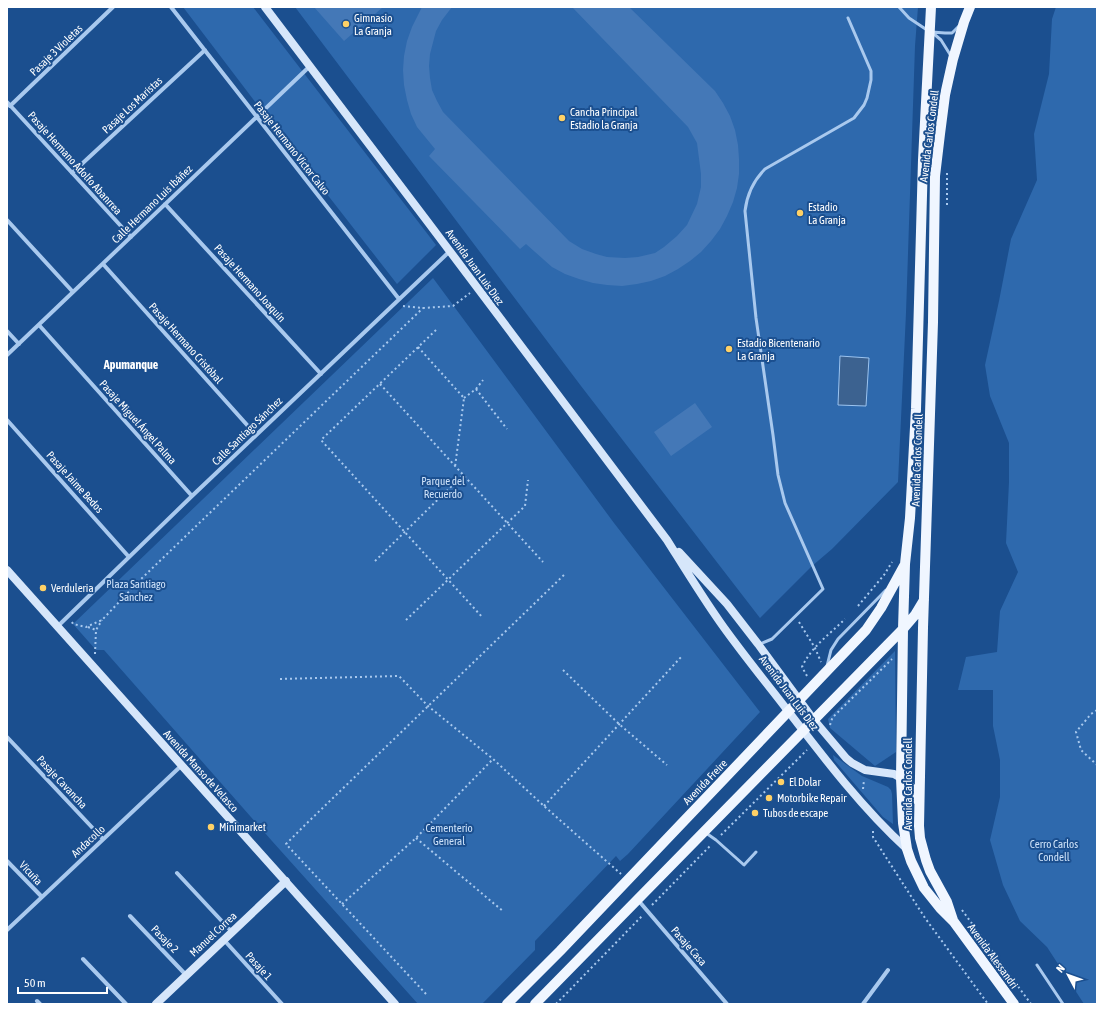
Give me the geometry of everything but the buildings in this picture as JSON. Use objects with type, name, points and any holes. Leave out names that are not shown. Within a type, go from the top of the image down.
[{"type":"main road","name":"Avenida Juan Luis Diez","points":[[265,7],[451,251],[667,540],[720,622],[788,712],[848,786],[875,817],[907,849]]},
{"type":"main road","name":"Avenida Carlos Condell","points":[[931,7],[932,32],[925,108],[916,409],[910,518],[905,564],[902,649],[901,778],[903,823],[907,849],[915,871],[924,888],[940,908],[954,922]]},
{"type":"main road","name":"Avenida Carlos Condell","points":[[954,922],[947,902],[930,871],[923,850],[919,826],[919,802],[931,383],[935,176],[944,103],[953,59],[970,7]]},
{"type":"main road","name":"Avenida Juan Luis Diez","points":[[667,540],[712,587],[758,644],[814,720],[846,758],[865,770],[894,774],[901,778]]},
{"type":"main road","name":"Avenida Freire","points":[[507,1004],[560,951],[866,630],[881,608],[905,564]]},
{"type":"main road","name":"Avenida Manso de Velasco","points":[[7,570],[395,1004]]},
{"type":"main road","points":[[535,1004],[903,629],[915,615],[924,600]]},
{"type":"main road","points":[[901,778],[911,788],[919,802]]},
{"type":"main road","name":"Manuel Correa","points":[[156,1004],[286,881]]},
{"type":"main road","name":"Avenida Alessandri","points":[[954,922],[1014,1004]]},
{"type":"street","name":"Pasaje 3 Violetas","points":[[10,106],[113,7]]},
{"type":"street","name":"Pasaje Hermano Víctor Calvo","points":[[171,7],[399,299]]},
{"type":"street","name":"Pasaje Los Maristas","points":[[72,173],[205,50]]},
{"type":"street","name":"Calle Hermano Luis Ibáñez","points":[[7,355],[310,66]]},
{"type":"street","name":"Pasaje Hermano Adolfo Abanrrea","points":[[7,102],[131,237]]},
{"type":"street","name":"Pasaje Hermano Joaquín","points":[[166,204],[320,374]]},
{"type":"street","points":[[7,220],[73,292]]},
{"type":"street","name":"Calle Santiago Sánchez","points":[[58,626],[192,496],[451,251]]},
{"type":"street","name":"Pasaje Hermano Cristóbal","points":[[103,264],[256,435]]},
{"type":"street","name":"Pasaje Miguel Ángel Palma","points":[[39,325],[192,496]]},
{"type":"street","points":[[7,331],[19,344]]},
{"type":"street","name":"Pasaje Jaime Bedos","points":[[7,420],[129,557]]},
{"type":"street","name":"Pasaje Cavancha","points":[[7,737],[103,839]]},
{"type":"street","name":"Andacollo","points":[[7,930],[182,765]]},
{"type":"street","name":"Vicuña","points":[[7,861],[42,898]]},
{"type":"street","points":[[177,873],[232,932]]},
{"type":"street","name":"Pasaje Casa","points":[[638,899],[727,1004]]},
{"type":"street","name":"Pasaje 2","points":[[130,916],[186,975]]},
{"type":"street","name":"Pasaje 1","points":[[223,940],[282,1004]]},
{"type":"street","points":[[83,959],[126,1004]]},
{"type":"street","points":[[863,1004],[888,970]]},
{"type":"lane","points":[[899,7],[909,18],[932,32],[941,40],[953,59]]},
{"type":"lane","points":[[758,644],[772,639],[823,589],[785,503],[778,475],[756,318],[745,211],[746,203],[751,188],[759,175],[765,169],[854,118],[864,105],[870,89],[871,71],[848,18]]},
{"type":"lane","points":[[932,32],[952,33],[964,22]]},
{"type":"lane","points":[[825,674],[831,650],[838,639],[897,579]]},
{"type":"lane","points":[[704,832],[716,840],[744,865],[756,852]]},
{"type":"lane","points":[[1037,965],[1063,1004]]},
{"type":"path","points":[[947,209],[948,170]]},
{"type":"path","points":[[399,299],[403,306],[423,308],[453,306],[477,287]]},
{"type":"path","points":[[93,665],[96,650],[96,630],[102,620],[140,580],[423,308]]},
{"type":"path","points":[[436,330],[322,440],[482,618]]},
{"type":"path","points":[[418,347],[464,398]]},
{"type":"path","points":[[455,466],[464,398],[476,389],[483,380]]},
{"type":"path","points":[[380,384],[543,562]]},
{"type":"path","points":[[476,389],[507,429]]},
{"type":"path","points":[[375,561],[463,475]]},
{"type":"path","points":[[406,620],[526,506],[528,480]]},
{"type":"path","points":[[854,611],[896,558]]},
{"type":"path","points":[[426,994],[286,844],[566,573]]},
{"type":"path","points":[[796,616],[815,648],[825,674]]},
{"type":"path","points":[[812,687],[802,667],[806,657],[849,616]]},
{"type":"path","points":[[67,617],[73,624],[86,626],[96,630]]},
{"type":"path","points":[[86,626],[102,620]]},
{"type":"path","points":[[824,732],[829,727],[834,717],[902,649]]},
{"type":"path","points":[[544,806],[682,656]]},
{"type":"path","points":[[563,670],[619,724],[667,765]]},
{"type":"path","points":[[280,679],[399,676],[428,706],[493,758],[544,806],[628,880]]},
{"type":"path","points":[[826,708],[834,717]]},
{"type":"path","points":[[1097,710],[1091,714],[1076,732],[1081,750],[1097,765]]},
{"type":"path","points":[[556,1004],[813,743]]},
{"type":"path","points":[[342,904],[416,838],[493,758]]},
{"type":"path","points":[[863,790],[865,770]]},
{"type":"path","points":[[875,817],[873,837],[925,918],[988,1004]]},
{"type":"path","points":[[416,838],[504,912]]},
{"type":"path","points":[[962,909],[1031,1004]]},
{"type":"green space","points":[[183,7],[253,7],[436,245],[397,284],[256,103]]},
{"type":"green space","name":"Estadio Bicentenario La Granja","points":[[295,7],[918,7],[915,46],[906,313],[898,482],[832,549],[812,566],[760,618],[581,386]]},
{"type":"green space","name":"Cerro Carlos Condell","points":[[1056,7],[1097,7],[1097,1004],[1084,1004],[1047,947],[1020,921],[1003,885],[990,840],[1000,797],[1000,760],[993,726],[993,690],[958,690],[966,657],[997,652],[1000,611],[1018,572],[1006,543],[1009,443],[990,396],[985,365],[1011,239],[1037,180],[1034,134],[1049,74],[1052,19]]},
{"type":"green space","name":"Cementerio General","points":[[433,278],[614,523],[760,712],[628,854],[620,861],[616,856],[535,941],[535,950],[482,1004],[418,1004],[104,650],[96,650],[73,624]]},
{"type":"green space","points":[[895,651],[896,752],[875,766],[830,728],[828,719]]},
{"type":"green space","points":[[833,755],[862,776],[888,787],[891,790],[893,824],[883,817],[834,760]]},
{"type":"shaded area","points":[[840,356],[869,358],[866,406],[838,405]]},
{"type":"place","name":"Gimnasio La Granja","points":[[346,24]]},
{"type":"place","name":"Cancha Principal Estadio la Granja","points":[[562,118]]},
{"type":"place","name":"Estadio La Granja","points":[[800,213]]},
{"type":"place","name":"Estadio Bicentenario La Granja","points":[[729,349]]},
{"type":"place","name":"Verduleria","points":[[43,588]]},
{"type":"place","name":"El Dolar","points":[[781,782]]},
{"type":"place","name":"Motorbike Repair","points":[[769,798]]},
{"type":"place","name":"Tubos de escape","points":[[755,813]]},
{"type":"place","name":"Minimarket","points":[[211,827]]},
{"type":"district","name":"Apumanque","points":[[131,365]]},
{"type":"park label","name":"Parque del Recuerdo","points":[[443,487]]},
{"type":"park label","name":"Plaza Santiago Sanchez","points":[[136,590]]}]
